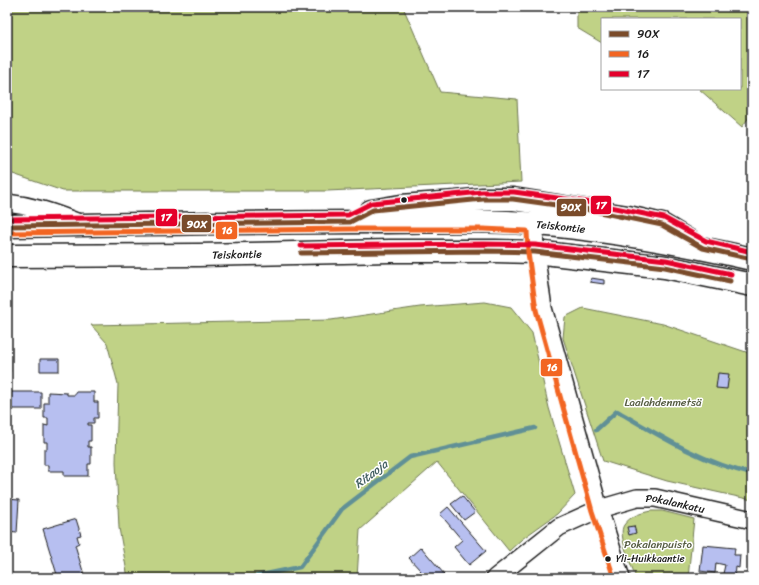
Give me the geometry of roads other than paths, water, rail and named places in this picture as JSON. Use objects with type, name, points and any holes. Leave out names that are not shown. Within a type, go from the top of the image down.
[{"type":"highway","points":[[350,222],[373,210],[483,198],[512,199],[585,209],[662,225],[703,248]]},
{"type":"highway","name":"Teiskontie","points":[[7,226],[350,222],[483,222],[534,224],[599,231],[703,248],[752,259]]},
{"type":"highway","name":"Teiskontie","points":[[7,256],[206,255],[390,251],[535,252],[665,267],[752,285]]},
{"type":"street","points":[[7,203],[27,205],[53,212],[85,225]]},
{"type":"street","points":[[534,224],[535,252],[543,308],[599,509],[621,578]]},
{"type":"street","name":"Pokalankatu","points":[[599,509],[637,498],[655,498],[752,520]]},
{"type":"street","points":[[495,578],[559,527],[599,509]]},
{"type":"waterway","points":[[596,430],[617,411],[699,456],[752,474]]},
{"type":"waterway","name":"Ritaoja","points":[[247,578],[300,567],[342,509],[410,457],[535,428]]},
{"type":"place","name":"Yli-Huikkaantie","points":[[608,559]]},
{"type":"park label","name":"Laalahdenmetsä","points":[[663,402]]},
{"type":"park label","name":"Pokalanpuisto","points":[[658,544]]}]
